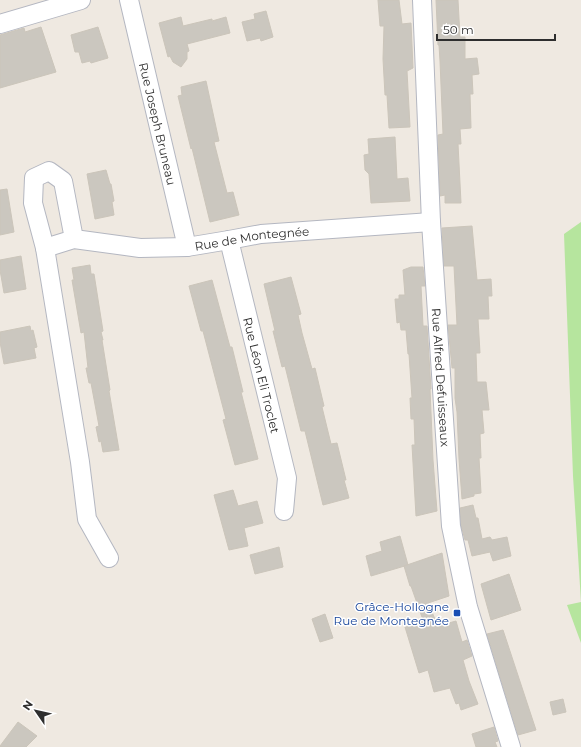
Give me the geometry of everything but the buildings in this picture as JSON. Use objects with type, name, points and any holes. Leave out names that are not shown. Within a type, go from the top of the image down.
[{"type":"street","points":[[0,24],[81,0]]},
{"type":"street","name":"Rue Joseph Bruneau","points":[[129,0],[187,247]]},
{"type":"street","name":"Rue Alfred Defuisseaux","points":[[422,0],[431,222],[451,526],[468,607],[511,747]]},
{"type":"street","points":[[74,239],[63,181],[49,171],[34,178],[33,203],[45,248],[80,462],[87,519],[109,558]]},
{"type":"street","name":"Rue de Montegnée","points":[[45,248],[74,239],[140,248],[187,247],[261,234],[431,222]]},
{"type":"street","name":"Rue Léon Eli Troclet","points":[[229,240],[287,478],[284,511]]},
{"type":"green space","points":[[581,222],[581,602],[573,476],[564,234]]},
{"type":"green space","points":[[581,602],[581,643],[567,605]]},
{"type":"place","name":"Grâce-Hollogne Rue de Montegnée","points":[[457,613]]}]
